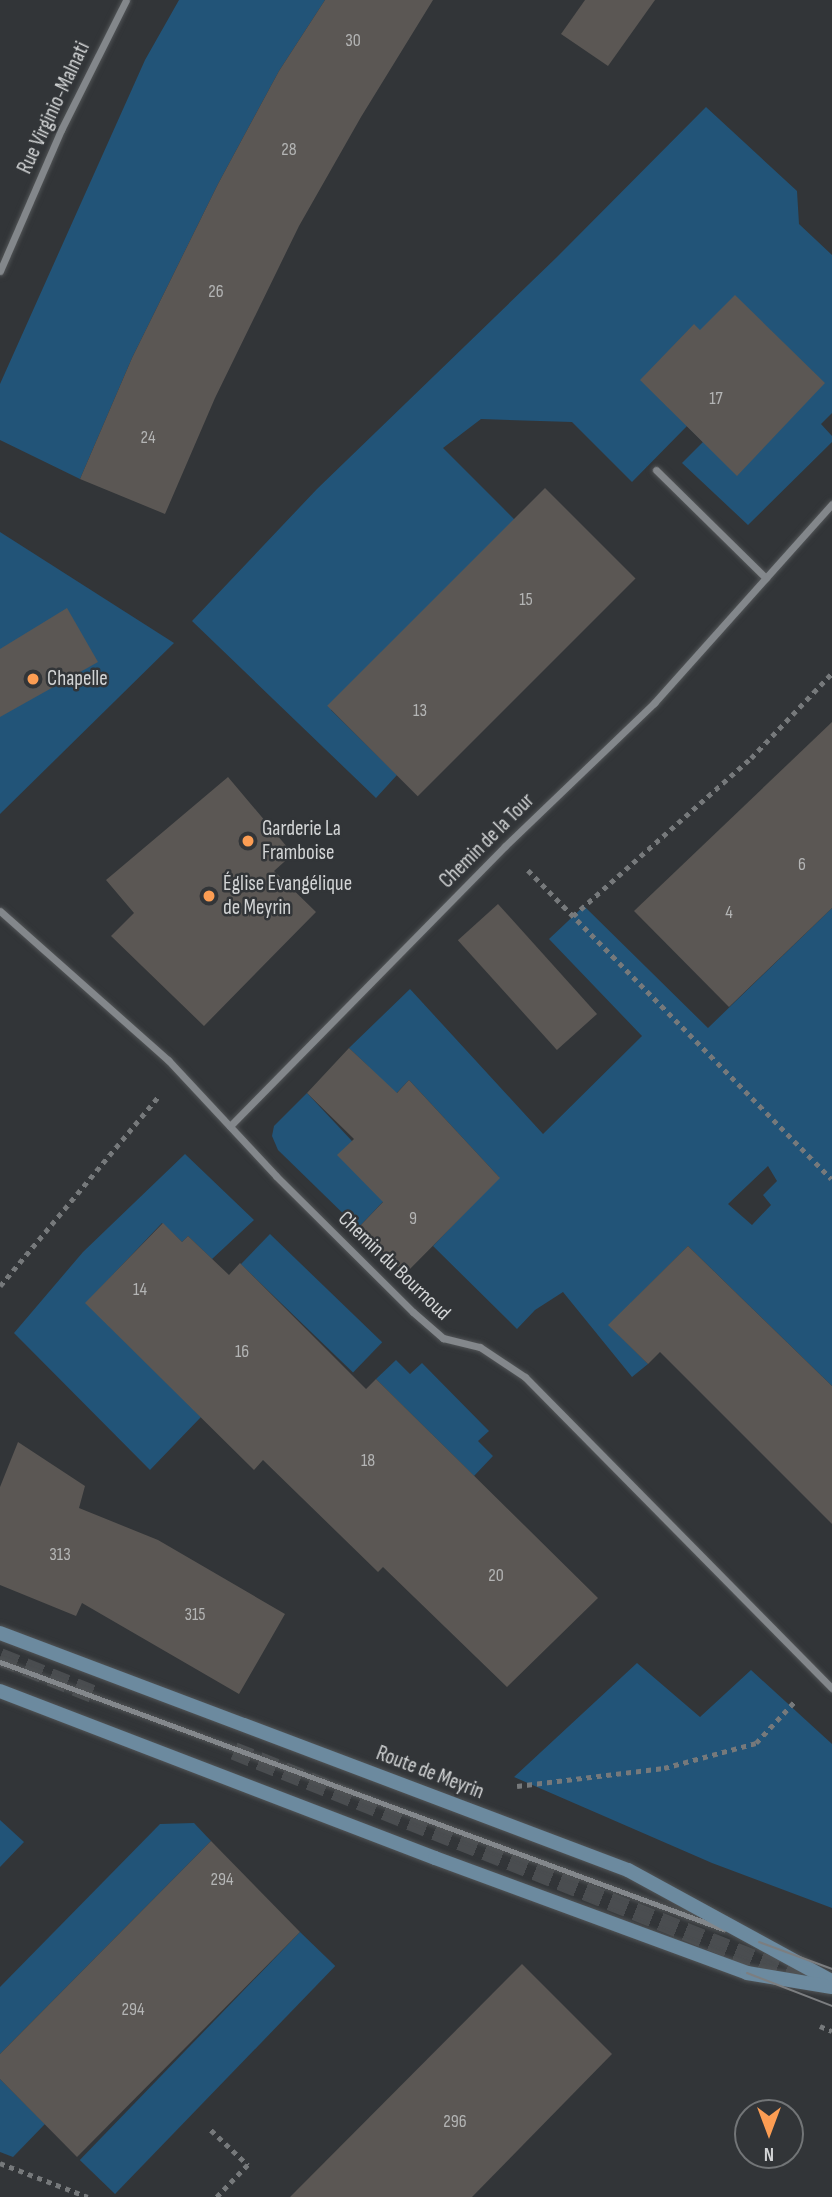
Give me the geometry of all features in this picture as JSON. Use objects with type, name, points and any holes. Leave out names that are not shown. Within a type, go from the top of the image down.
[{"type":"street","name":"Rue Virginio-Malnati","points":[[0,271],[61,130],[126,0]]},
{"type":"street","points":[[656,470],[766,578]]},
{"type":"street","name":"Chemin de la Tour","points":[[230,1126],[505,846],[654,703],[832,503]]},
{"type":"street","name":"Chemin du Bournoud","points":[[0,911],[168,1060],[275,1176],[443,1338],[480,1347],[525,1377],[832,1688]]},
{"type":"street","name":"Route de Meyrin","points":[[0,1633],[628,1870],[832,1981]]},
{"type":"street","points":[[0,1691],[448,1863],[747,1973],[832,1987]]},
{"type":"lane","points":[[0,1661],[759,1942]]},
{"type":"path","points":[[573,916],[751,758],[832,673]]},
{"type":"path","points":[[505,846],[832,1179]]},
{"type":"path","points":[[0,1286],[160,1093]]},
{"type":"path","points":[[508,1787],[664,1768],[756,1743],[797,1699]]},
{"type":"path","points":[[211,2130],[248,2165],[217,2197]]},
{"type":"path","points":[[0,2163],[88,2197]]},
{"type":"shaded area","points":[[179,0],[325,0],[279,71],[218,184],[132,358],[80,479],[0,440],[0,384],[145,60]]},
{"type":"shaded area","points":[[706,107],[797,191],[799,224],[832,255],[832,413],[821,424],[832,436],[832,442],[748,525],[682,463],[703,442],[687,426],[632,482],[572,422],[481,419],[443,448],[515,520],[331,710],[397,775],[376,798],[192,621],[317,489],[557,257]]},
{"type":"shaded area","points":[[0,532],[174,643],[0,814]]},
{"type":"shaded area","points":[[584,906],[708,1028],[832,908],[832,1386],[688,1246],[609,1325],[648,1364],[632,1377],[563,1292],[535,1310],[517,1329],[433,1246],[499,1177],[409,1080],[373,1118],[347,1090],[369,1067],[349,1048],[410,989],[543,1134],[642,1036],[549,939]],"holes":[[[768,1166],[777,1181],[763,1195],[771,1205],[752,1225],[728,1204]]]},
{"type":"shaded area","points":[[307,1093],[396,1188],[358,1228],[278,1150],[272,1136],[274,1126]]},
{"type":"shaded area","points":[[185,1154],[254,1220],[212,1259],[188,1236],[182,1242],[162,1223],[86,1303],[201,1417],[150,1470],[14,1333],[83,1252]]},
{"type":"shaded area","points":[[270,1234],[382,1342],[353,1373],[241,1264]]},
{"type":"shaded area","points":[[396,1360],[410,1374],[422,1363],[489,1431],[478,1441],[493,1456],[474,1476],[376,1379]]},
{"type":"shaded area","points":[[637,1663],[700,1717],[751,1670],[832,1744],[832,1908],[712,1863],[514,1777]]},
{"type":"shaded area","points":[[0,1820],[24,1842],[0,1867]]},
{"type":"shaded area","points":[[194,1823],[211,1841],[0,2054],[0,1987],[160,1824]]},
{"type":"shaded area","points":[[300,1932],[335,1966],[115,2194],[80,2160]]},
{"type":"shaded area","points":[[0,2079],[45,2124],[13,2157],[0,2152]]},
{"type":"building","points":[[325,0],[433,0],[361,117],[299,226],[215,398],[165,514],[80,479],[132,358],[218,184],[279,71]]},
{"type":"building","points":[[585,0],[655,0],[608,66],[561,34]]},
{"type":"building","points":[[735,295],[825,383],[737,476],[640,380],[694,324],[700,330]]},
{"type":"building","points":[[545,488],[636,579],[418,796],[327,706]]},
{"type":"building","name":"Chapelle","points":[[67,608],[98,662],[0,717],[0,649]]},
{"type":"building","points":[[832,722],[832,908],[729,1007],[634,911]]},
{"type":"building","name":"Église Evangélique de Meyrin","points":[[228,777],[293,854],[274,871],[316,912],[204,1026],[111,936],[134,913],[106,880]]},
{"type":"building","points":[[498,904],[597,1014],[557,1050],[458,940]]},
{"type":"building","points":[[349,1048],[397,1093],[409,1080],[500,1178],[405,1274],[358,1228],[383,1202],[337,1155],[354,1139],[307,1093]]},
{"type":"building","points":[[163,1223],[182,1242],[188,1236],[229,1275],[240,1263],[366,1389],[376,1379],[598,1598],[507,1687],[383,1567],[378,1572],[263,1460],[254,1470],[85,1303]]},
{"type":"building","points":[[688,1246],[832,1386],[832,1524],[660,1352],[648,1364],[608,1325]]},
{"type":"building","points":[[18,1442],[85,1486],[79,1508],[158,1540],[285,1614],[239,1694],[82,1603],[76,1616],[0,1585],[0,1487]]},
{"type":"building","points":[[211,1841],[300,1932],[77,2157],[0,2079],[0,2054]]},
{"type":"building","points":[[522,1964],[612,2054],[472,2197],[290,2197]]},
{"type":"tunnel","points":[[0,1657],[98,1696]]},
{"type":"tunnel","points":[[234,1751],[809,1981]]},
{"type":"tram line","points":[[759,1942],[832,1969]]},
{"type":"tram line","points":[[747,1973],[832,2006]]},
{"type":"place","name":"Chapelle","points":[[33,679]]},
{"type":"place","name":"Garderie La Framboise","points":[[248,841]]},
{"type":"place","name":"Église Evangélique de Meyrin","points":[[209,896]]}]
